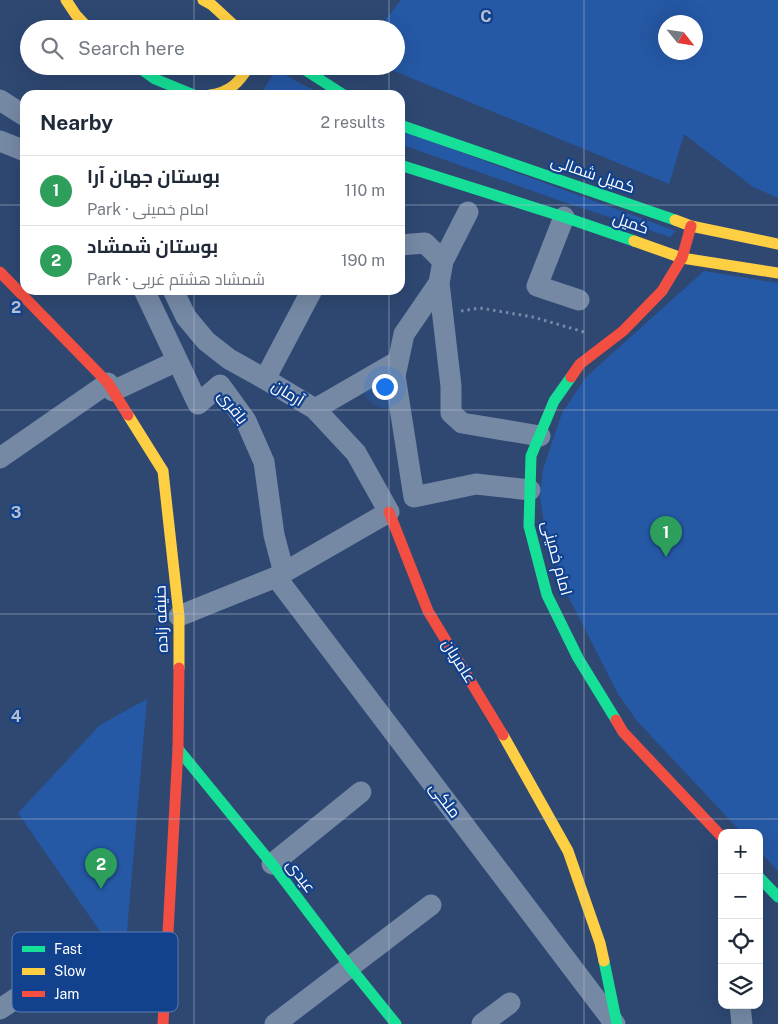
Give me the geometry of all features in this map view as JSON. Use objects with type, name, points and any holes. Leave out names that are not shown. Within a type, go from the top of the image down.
[{"type":"main road","points":[[66,0],[81,20]]},
{"type":"main road","points":[[207,2],[230,20]]},
{"type":"main road","points":[[150,75],[183,90]]},
{"type":"main road","points":[[229,90],[240,83],[244,75]]},
{"type":"main road","points":[[313,75],[336,90]]},
{"type":"main road","name":"کمیل شمالی","points":[[405,127],[691,226],[778,244]]},
{"type":"main road","name":"کمیل","points":[[405,167],[564,217],[682,258],[778,273]]},
{"type":"main road","name":"امام خمینی","points":[[691,226],[682,258],[662,292],[623,331],[580,364],[554,401],[531,456],[529,526],[548,595],[578,658],[623,732],[718,833]]},
{"type":"main road","name":"حنیفه زاده","points":[[2,278],[111,387],[163,471],[180,616],[178,749],[167,932]]},
{"type":"main road","name":"عامریان","points":[[389,512],[428,611],[504,736],[568,851],[600,943],[616,1024]]},
{"type":"main road","name":"عیدی","points":[[178,749],[272,864],[396,1024]]},
{"type":"street","points":[[0,100],[20,113]]},
{"type":"street","points":[[0,141],[20,149]]},
{"type":"street","points":[[468,212],[443,261],[439,283],[451,386],[451,413],[462,423],[540,436]]},
{"type":"street","points":[[564,217],[537,286],[579,300]]},
{"type":"street","points":[[405,245],[425,243],[443,261]]},
{"type":"street","points":[[439,283],[404,334],[395,376],[414,497],[476,484],[530,490]]},
{"type":"street","name":"باقری","points":[[146,295],[198,404],[220,385],[246,421],[264,462],[280,575]]},
{"type":"street","name":"آرمان","points":[[175,295],[186,317],[206,341],[229,359],[315,409],[356,453],[389,512]]},
{"type":"street","points":[[266,379],[309,295]]},
{"type":"street","points":[[315,409],[398,361]]},
{"type":"street","points":[[0,458],[111,387],[177,362]]},
{"type":"street","points":[[180,616],[280,575],[389,512]]},
{"type":"street","name":"ملکی","points":[[280,575],[616,1024]]},
{"type":"street","points":[[272,864],[361,792]]},
{"type":"street","points":[[275,1024],[431,905]]},
{"type":"street","points":[[0,1009],[12,1001]]},
{"type":"street","points":[[482,1024],[510,1003]]},
{"type":"street","points":[[740,1009],[742,1024]]},
{"type":"path","points":[[443,313],[480,308],[533,317],[611,340]]},
{"type":"shaded area","points":[[401,0],[778,0],[778,198],[753,187],[684,134],[669,184],[404,75],[405,20],[385,20]]},
{"type":"shaded area","points":[[273,75],[286,75],[314,90],[264,90]]},
{"type":"shaded area","points":[[405,132],[676,231],[670,237],[405,146]]},
{"type":"shaded area","points":[[704,271],[778,283],[778,871],[763,855],[763,829],[738,829],[637,721],[618,694],[565,590],[544,523],[540,498],[543,469],[562,413],[586,377]]},
{"type":"shaded area","points":[[147,699],[127,932],[100,932],[18,813],[100,725]]},
{"type":"traffic: fast","points":[[149,75],[182,90]]},
{"type":"traffic: fast","points":[[313,75],[336,90]]},
{"type":"traffic: fast","points":[[405,127],[675,220]]},
{"type":"traffic: fast","points":[[405,167],[634,241]]},
{"type":"traffic: fast","points":[[571,377],[554,401],[531,456],[529,526],[547,595],[578,658],[616,720]]},
{"type":"traffic: fast","points":[[178,749],[272,864],[396,1024]]},
{"type":"traffic: fast","points":[[763,881],[778,897]]},
{"type":"traffic: fast","points":[[604,961],[617,1024]]},
{"type":"traffic: slow","points":[[66,0],[81,20]]},
{"type":"traffic: slow","points":[[203,0],[212,5],[228,20]]},
{"type":"traffic: slow","points":[[226,90],[243,75]]},
{"type":"traffic: slow","points":[[675,220],[691,226],[778,244]]},
{"type":"traffic: slow","points":[[634,241],[682,258],[778,273]]},
{"type":"traffic: slow","points":[[128,415],[163,471],[179,616],[179,668]]},
{"type":"traffic: slow","points":[[503,735],[568,851],[600,943],[604,961]]},
{"type":"traffic: jam","points":[[571,377],[580,364],[623,331],[662,291],[682,258],[691,226]]},
{"type":"traffic: jam","points":[[0,272],[20,293]]},
{"type":"traffic: jam","points":[[22,295],[108,383],[128,415]]},
{"type":"traffic: jam","points":[[389,512],[428,611],[503,735]]},
{"type":"traffic: jam","points":[[168,932],[178,749],[179,668]]},
{"type":"traffic: jam","points":[[616,720],[623,732],[718,833]]},
{"type":"traffic: jam","points":[[163,1024],[164,1012]]},
{"type":"place","name":"بوستان جهان آرا","points":[[666,557]]},
{"type":"place","name":"بوستان شمشاد","points":[[101,889]]}]
